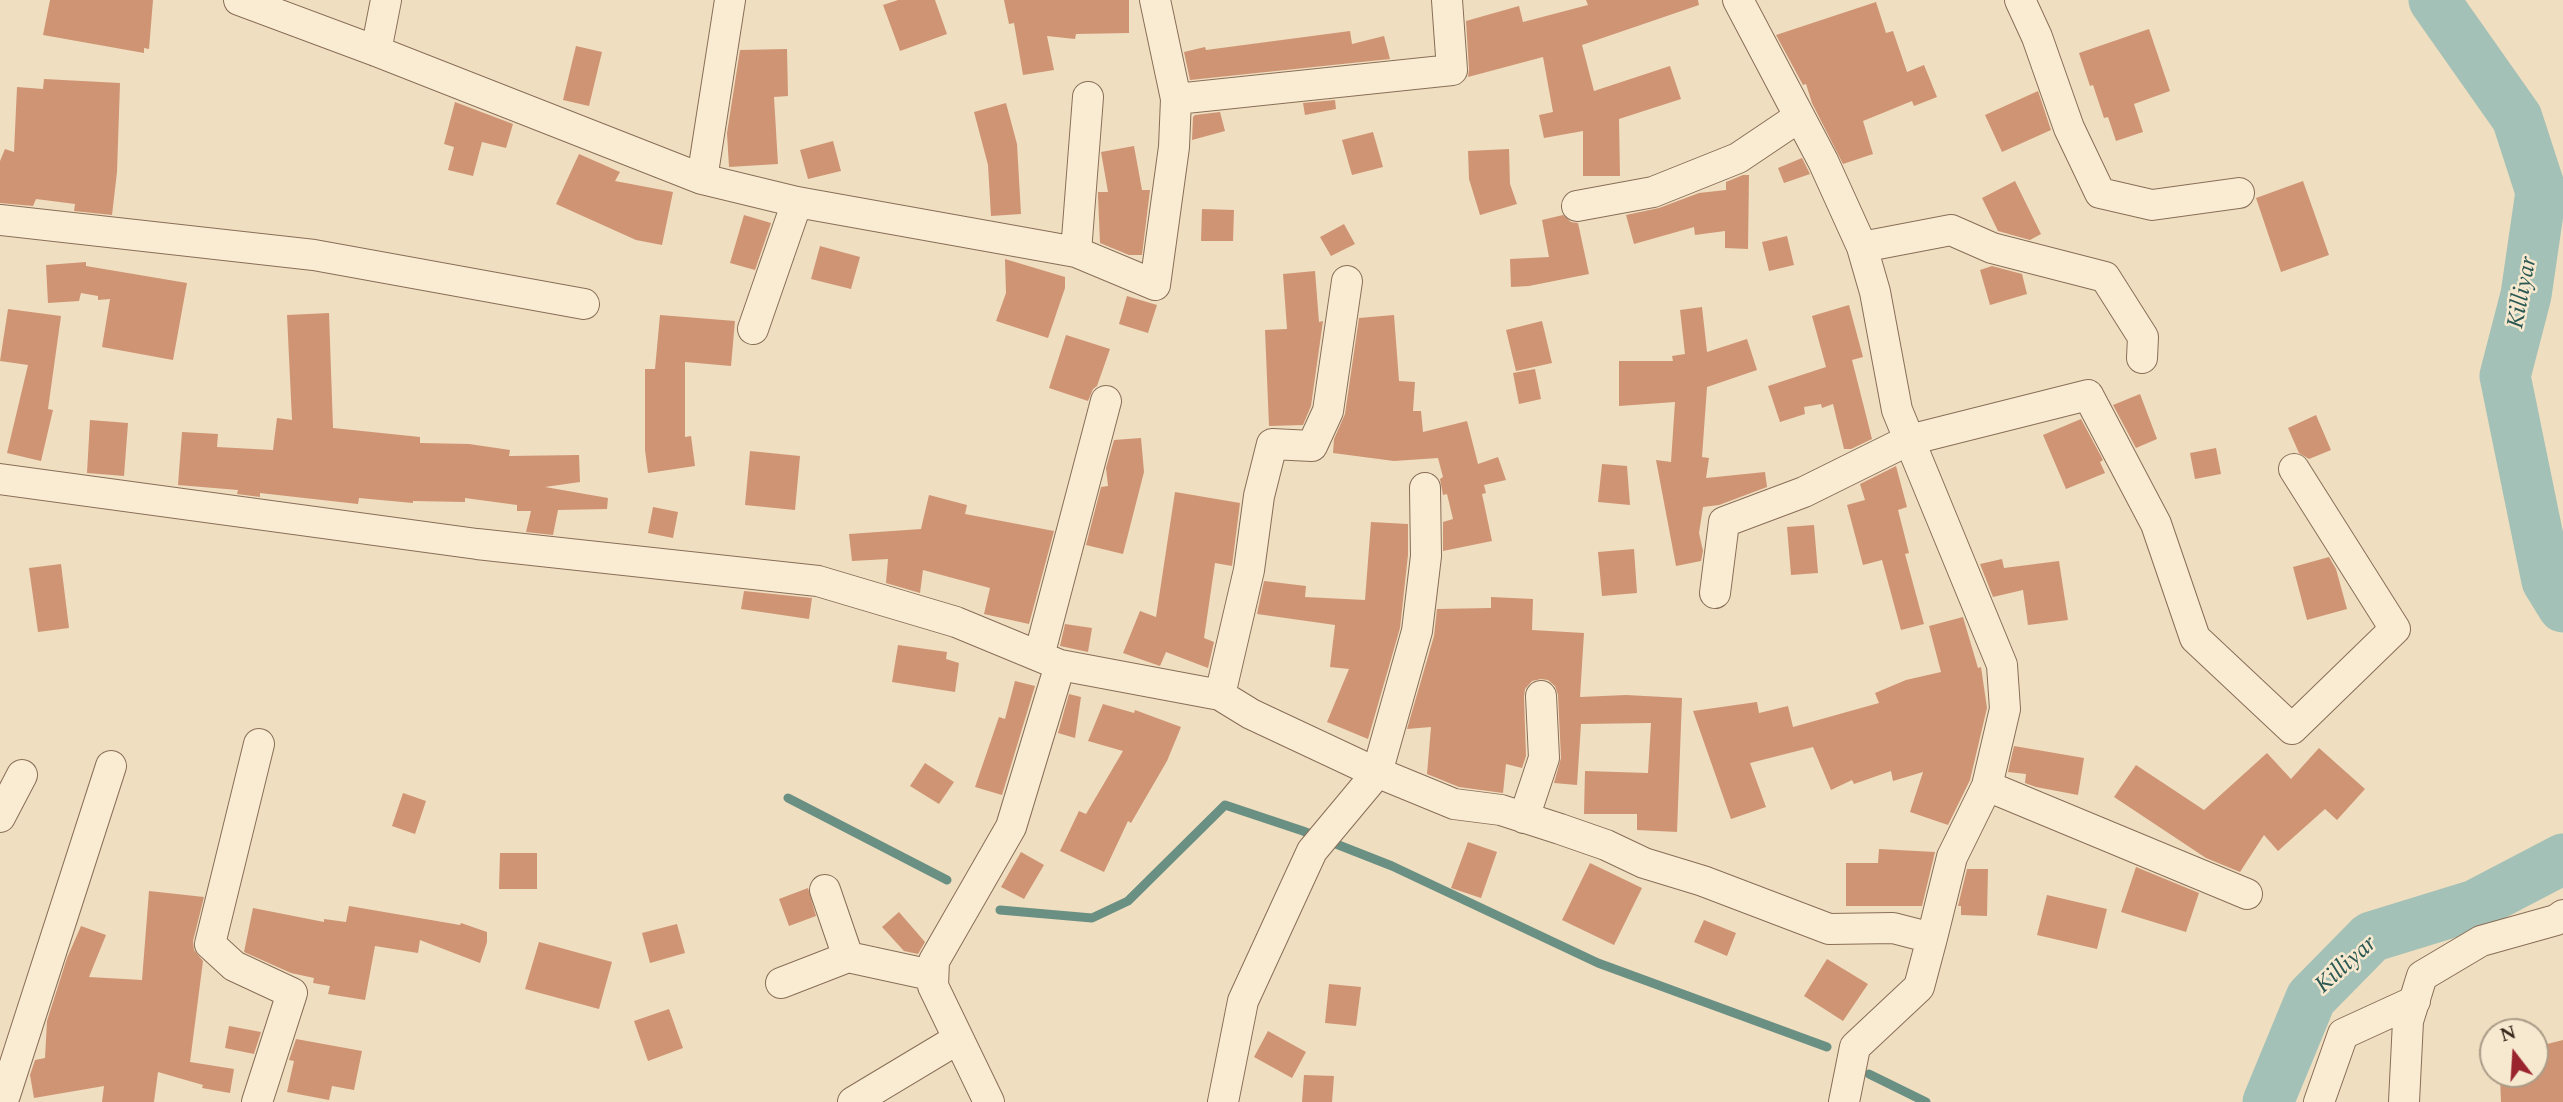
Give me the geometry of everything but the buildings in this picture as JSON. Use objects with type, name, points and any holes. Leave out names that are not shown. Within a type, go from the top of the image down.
[{"type":"street","points":[[239,0],[702,179],[797,202],[1076,252],[1155,285],[1174,147],[1176,99],[1155,0]]},
{"type":"street","points":[[376,51],[386,0]]},
{"type":"street","points":[[702,179],[730,0]]},
{"type":"street","points":[[1176,99],[1452,70],[1447,0]]},
{"type":"street","points":[[1738,0],[1824,161],[1862,247],[1875,292],[1897,410],[2003,665],[2006,709],[1987,786],[1952,857],[1919,987],[1855,1047],[1844,1102]]},
{"type":"street","points":[[2020,0],[2037,37],[2069,128],[2100,193],[2152,205],[2239,193]]},
{"type":"street","points":[[1076,252],[1088,97]]},
{"type":"street","points":[[1577,206],[1653,192],[1738,158],[1799,117]]},
{"type":"street","points":[[753,328],[797,202]]},
{"type":"street","points":[[0,220],[314,255],[584,304]]},
{"type":"street","points":[[1862,247],[1951,230],[1992,248],[2105,277],[2143,337],[2142,358]]},
{"type":"street","points":[[1220,695],[1249,569],[1259,496],[1272,444],[1312,446],[1328,411],[1347,281]]},
{"type":"street","points":[[1715,593],[1724,522],[1804,492],[1909,440],[2088,395],[2156,524],[2195,638],[2292,729],[2395,629],[2294,469]]},
{"type":"street","points":[[989,1102],[933,986],[933,961],[1011,827],[1106,401]]},
{"type":"street","points":[[0,479],[477,544],[818,581],[956,622],[1049,660],[1220,695],[1251,714],[1377,773],[1454,804],[1501,810],[1606,845],[1644,863],[1729,890],[1829,929],[1893,928],[1932,938]]},
{"type":"street","points":[[1223,1102],[1243,1001],[1312,851],[1377,773],[1417,631],[1426,556],[1425,488]]},
{"type":"street","points":[[1524,818],[1544,758],[1541,696]]},
{"type":"street","points":[[257,1102],[292,993],[234,966],[210,944],[260,744]]},
{"type":"street","points":[[9,1096],[111,766]]},
{"type":"street","points":[[0,817],[22,775]]},
{"type":"street","points":[[1987,786],[2247,894]]},
{"type":"street","points":[[825,890],[848,957]]},
{"type":"street","points":[[2404,1102],[2408,1021],[2422,976],[2481,941],[2556,920],[2563,915]]},
{"type":"street","points":[[781,983],[848,957],[931,975]]},
{"type":"street","points":[[2319,1102],[2343,1034],[2414,1001]]},
{"type":"street","points":[[853,1102],[958,1039]]},
{"type":"waterway","name":"Killiyar","points":[[2434,0],[2517,118],[2541,192],[2526,295],[2505,376],[2547,581],[2563,607]]},
{"type":"waterway","points":[[788,798],[947,880]]},
{"type":"waterway","points":[[1000,910],[1092,918],[1128,901],[1225,805],[1303,831],[1392,866],[1598,963],[1827,1047]]},
{"type":"waterway","name":"Killiyar","points":[[2268,1102],[2311,998],[2371,937],[2475,905],[2563,859]]},
{"type":"waterway","points":[[1869,1074],[1926,1102]]}]
